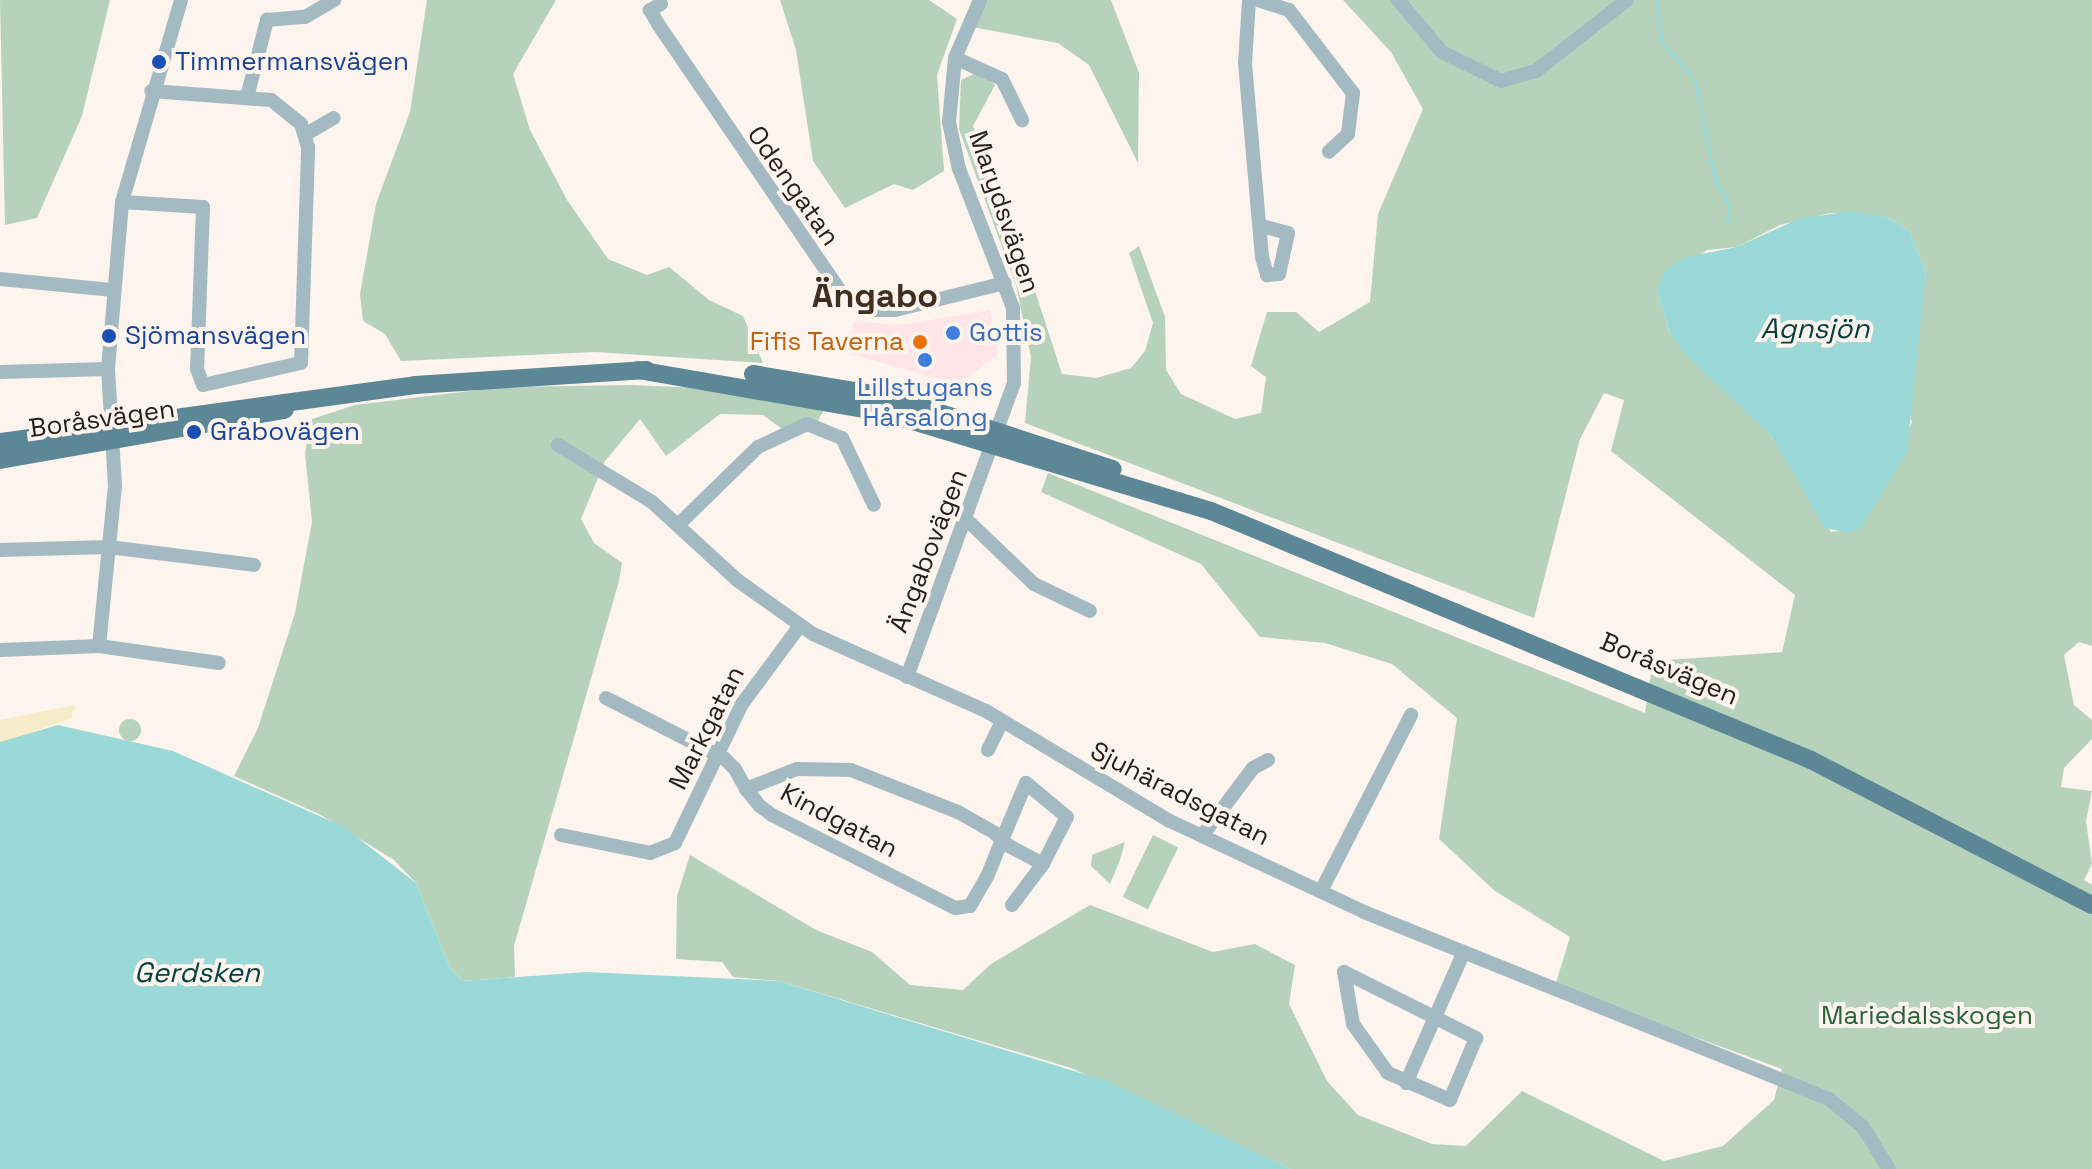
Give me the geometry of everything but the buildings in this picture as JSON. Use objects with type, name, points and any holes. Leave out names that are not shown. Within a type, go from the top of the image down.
[{"type":"main road","name":"Boråsvägen","points":[[0,460],[351,394],[526,373],[638,370],[819,397],[998,436],[1211,511],[1811,760],[2092,905]]},
{"type":"main road","name":"Boråsvägen","points":[[0,442],[112,437]]},
{"type":"street","points":[[99,646],[108,547],[112,437],[108,369],[122,202],[151,91],[181,0]]},
{"type":"street","points":[[247,97],[267,20],[305,17],[335,0]]},
{"type":"street","name":"Marydsvägen","points":[[980,0],[955,58],[951,137],[1005,283],[1017,352],[998,436]]},
{"type":"street","points":[[1249,0],[1245,63],[1265,227]]},
{"type":"street","points":[[1258,0],[1289,10],[1353,93],[1348,134],[1329,152]]},
{"type":"street","points":[[1398,0],[1442,52],[1501,81],[1536,71],[1627,0]]},
{"type":"street","name":"Odengatan","points":[[661,4],[650,10],[716,117],[845,298],[882,311],[1005,283]]},
{"type":"street","points":[[955,58],[1002,79],[1022,120]]},
{"type":"street","points":[[122,202],[203,207],[197,369],[203,385],[301,363],[306,134],[290,111],[247,97],[151,91]]},
{"type":"street","points":[[306,134],[334,118]]},
{"type":"street","points":[[0,279],[113,290]]},
{"type":"street","points":[[0,372],[108,369]]},
{"type":"street","points":[[679,524],[758,447],[807,424],[842,438],[874,505]]},
{"type":"street","name":"Ängabovägen","points":[[907,677],[998,436]]},
{"type":"street","name":"Sjuhäradsgatan","points":[[558,445],[679,524],[799,627],[1002,721],[1202,836],[1462,956],[1829,1099],[1863,1127],[1889,1169]]},
{"type":"street","points":[[967,520],[1034,584],[1090,611]]},
{"type":"street","points":[[0,550],[108,547],[254,565]]},
{"type":"street","name":"Markgatan","points":[[561,835],[661,852],[675,843],[762,671],[799,627]]},
{"type":"street","points":[[1,650],[99,646],[219,663]]},
{"type":"street","points":[[606,698],[717,755]]},
{"type":"street","points":[[1321,891],[1411,715]]},
{"type":"street","points":[[988,750],[1002,721]]},
{"type":"street","name":"Kindgatan","points":[[717,755],[772,815],[955,908],[970,906],[1002,840]]},
{"type":"street","points":[[1202,836],[1253,768],[1268,760]]},
{"type":"street","points":[[746,789],[797,769],[843,768],[958,812],[1043,864]]},
{"type":"street","points":[[1002,840],[1026,783],[1067,814],[1043,864],[1012,905]]},
{"type":"street","points":[[1406,1083],[1462,956]]},
{"type":"street","points":[[1344,972],[1438,1013],[1477,1042],[1452,1097],[1406,1083],[1388,1073],[1353,1024],[1344,972]]},
{"type":"shaded area","points":[[990,310],[998,355],[957,384],[851,354],[853,321],[898,325]]},
{"type":"green space","points":[[0,0],[110,0],[82,116],[37,218],[5,225]]},
{"type":"green space","points":[[427,0],[556,0],[513,74],[530,130],[567,200],[608,259],[647,275],[669,267],[709,300],[743,316],[763,363],[595,352],[401,361],[385,334],[363,321],[360,294],[376,204],[410,112]]},
{"type":"green space","points":[[780,0],[929,0],[957,19],[937,75],[944,171],[913,190],[894,184],[845,208],[813,161],[796,50]]},
{"type":"green space","points":[[987,0],[1111,0],[1139,73],[1138,163],[1089,65],[1058,43],[972,27]]},
{"type":"green space","name":"Mariedalsskogen","points":[[1343,0],[2092,0],[2092,646],[2079,642],[2064,655],[2074,705],[2092,720],[2092,739],[2064,768],[2061,787],[2092,791],[2086,821],[2092,864],[2084,880],[2092,885],[2092,1169],[1290,1169],[1071,1068],[779,981],[733,977],[722,962],[676,959],[677,896],[690,855],[816,930],[872,952],[910,985],[963,990],[991,964],[1090,905],[1213,952],[1255,944],[1295,965],[1289,1004],[1327,1081],[1358,1115],[1432,1144],[1466,1146],[1522,1091],[1664,1161],[1723,1146],[1774,1100],[1782,1069],[1555,986],[1570,937],[1495,891],[1439,839],[1457,718],[1392,664],[1325,643],[1260,637],[1201,564],[1041,492],[1048,473],[1645,713],[1653,661],[1782,652],[1795,595],[1611,451],[1624,400],[1604,393],[1580,439],[1534,618],[1025,423],[1031,357],[1016,285],[959,129],[961,80],[978,72],[995,85],[973,126],[1000,183],[1062,374],[1096,378],[1131,368],[1145,351],[1153,323],[1129,253],[1139,246],[1165,317],[1166,370],[1181,394],[1235,419],[1261,413],[1266,377],[1251,366],[1267,312],[1296,312],[1319,332],[1370,302],[1378,214],[1423,109],[1391,52]],"holes":[[[1830,213],[1887,217],[1909,230],[1926,272],[1907,410],[1912,422],[1861,528],[1831,532],[1772,437],[1670,334],[1657,291],[1707,250],[1737,247],[1780,225]]]},
{"type":"green space","points":[[632,385],[722,389],[825,408],[812,431],[789,434],[763,415],[720,414],[666,456],[640,419],[605,461],[581,519],[594,543],[622,563],[619,581],[514,946],[515,977],[463,981],[450,968],[416,883],[394,860],[319,814],[234,776],[258,728],[295,613],[312,522],[305,453],[312,419],[355,405],[502,387]]},
{"type":"green space","points":[[130,719],[138,722],[141,730],[138,738],[130,741],[122,738],[119,730],[122,722]]},
{"type":"green space","points":[[1153,835],[1178,847],[1148,909],[1123,897]]},
{"type":"green space","points":[[1125,842],[1110,884],[1091,866],[1092,855]]},
{"type":"sand","points":[[75,705],[71,718],[0,744],[0,720]]},
{"type":"water","name":"Agnsjön","points":[[1850,211],[1887,217],[1909,230],[1926,272],[1907,452],[1861,528],[1850,533],[1825,528],[1772,437],[1686,355],[1670,334],[1657,291],[1665,270],[1686,257],[1737,247],[1798,219]]},
{"type":"water","name":"Gerdsken","points":[[58,725],[173,751],[344,827],[416,883],[450,968],[463,981],[586,972],[779,981],[1110,1082],[1290,1169],[0,1169],[0,742]]},
{"type":"waterway","points":[[1656,0],[1662,43],[1691,75]]},
{"type":"waterway","points":[[1695,80],[1714,176],[1729,206],[1727,223]]},
{"type":"place","name":"Timmermansvägen","points":[[159,62]]},
{"type":"place","name":"Gottis","points":[[953,333]]},
{"type":"place","name":"Sjömansvägen","points":[[109,336]]},
{"type":"place","name":"Fifis Taverna","points":[[920,342]]},
{"type":"place","name":"Lillstugans Hårsalong","points":[[925,360]]},
{"type":"place","name":"Gråbovägen","points":[[194,432]]},
{"type":"district","name":"Ängabo","points":[[875,296]]}]
